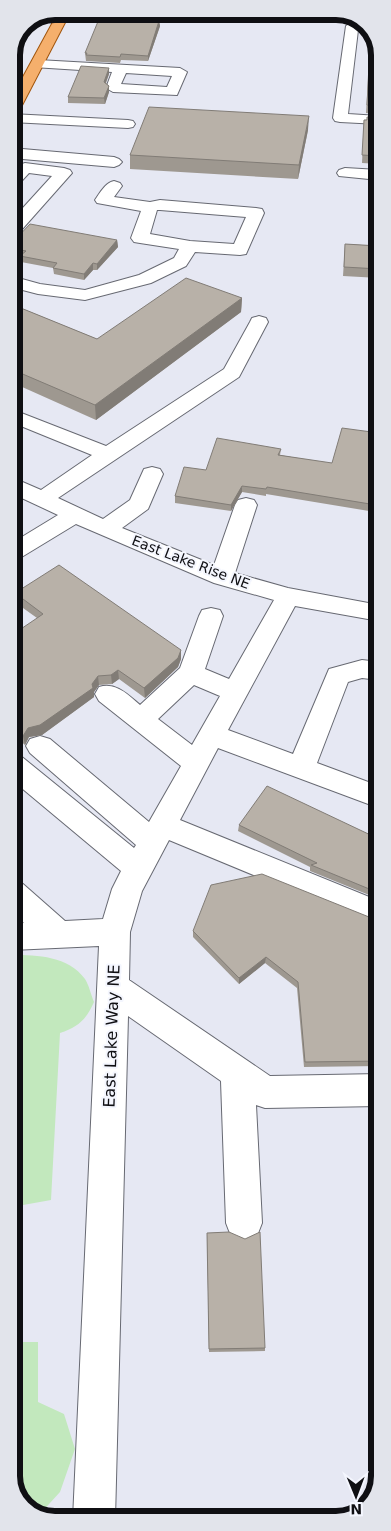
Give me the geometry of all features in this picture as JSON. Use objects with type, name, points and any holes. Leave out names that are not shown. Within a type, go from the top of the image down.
[{"type":"main road","points":[[20,97],[60,20]]},
{"type":"street","points":[[190,32],[193,20]]},
{"type":"street","points":[[355,26],[352,26],[340,118],[371,120]]},
{"type":"street","points":[[38,64],[120,70]]},
{"type":"street","points":[[20,118],[128,124]]},
{"type":"street","points":[[66,158],[83,122]]},
{"type":"street","points":[[20,154],[114,162]]},
{"type":"street","points":[[20,173],[25,168],[64,173],[20,221]]},
{"type":"street","points":[[345,173],[371,175]]},
{"type":"street","points":[[114,186],[103,200],[150,207],[160,204],[256,213],[240,250],[190,246],[140,238],[150,207]]},
{"type":"street","points":[[20,284],[38,289],[85,295],[145,279],[180,262],[190,246]]},
{"type":"street","points":[[42,499],[232,373],[259,322]]},
{"type":"street","points":[[20,418],[108,454]]},
{"type":"street","points":[[105,529],[140,504],[152,474]]},
{"type":"street","name":"East Lake Rise NE","points":[[20,488],[105,529],[222,577],[288,596],[371,612]]},
{"type":"street","points":[[222,577],[246,505]]},
{"type":"street","points":[[20,548],[74,515]]},
{"type":"street","name":"East Lake Way NE","points":[[94,1511],[115,932],[127,889],[288,596]]},
{"type":"street","points":[[141,720],[191,673],[211,616]]},
{"type":"street","points":[[302,767],[338,676],[362,669],[371,671]]},
{"type":"street","points":[[191,673],[236,692]]},
{"type":"street","points":[[108,694],[196,762]]},
{"type":"street","points":[[212,735],[371,794]]},
{"type":"street","points":[[40,746],[151,845]]},
{"type":"street","points":[[20,770],[151,845],[371,912]]},
{"type":"street","points":[[20,900],[59,935]]},
{"type":"street","points":[[20,937],[115,932]]},
{"type":"street","points":[[113,986],[265,1092],[371,1090]]},
{"type":"street","points":[[238,1074],[244,1223]]},
{"type":"green space","points":[[20,955],[52,958],[78,971],[88,984],[94,1002],[88,1014],[81,1022],[60,1033],[51,1200],[20,1206]]},
{"type":"green space","points":[[20,1342],[38,1342],[38,1402],[64,1414],[75,1449],[60,1492],[45,1509],[29,1499],[21,1483]]},
{"type":"building","points":[[99,20],[159,21],[148,56],[121,54],[120,57],[86,55],[87,53],[85,53]]},
{"type":"building","points":[[370,47],[371,105],[367,105]]},
{"type":"building","points":[[81,66],[109,68],[104,82],[109,86],[104,98],[68,97]]},
{"type":"building","points":[[149,107],[309,116],[299,165],[130,155]]},
{"type":"building","points":[[367,117],[371,117],[371,156],[362,155],[364,120],[367,120]]},
{"type":"building","points":[[30,224],[117,240],[97,264],[93,263],[84,274],[53,268],[57,263],[20,256],[26,251],[20,250],[20,235]]},
{"type":"building","points":[[345,244],[371,246],[371,269],[344,267]]},
{"type":"building","points":[[186,278],[242,298],[95,405],[20,373],[20,308],[97,339]]},
{"type":"building","points":[[342,428],[371,432],[370,504],[267,487],[266,489],[242,486],[231,505],[175,496],[184,467],[206,470],[217,438],[281,449],[278,455],[332,463]]},
{"type":"building","points":[[59,565],[181,650],[178,658],[144,688],[118,670],[111,675],[98,676],[92,684],[93,688],[40,725],[28,728],[23,736],[20,733],[20,630],[43,614],[20,597],[20,590]]},
{"type":"building","points":[[267,786],[371,835],[371,890],[311,865],[317,863],[239,825]]},
{"type":"building","points":[[262,874],[371,918],[371,1061],[305,1062],[298,982],[266,957],[239,978],[193,931],[211,885]]},
{"type":"building","points":[[229,1232],[245,1239],[260,1232],[265,1348],[209,1349],[207,1233]]}]
